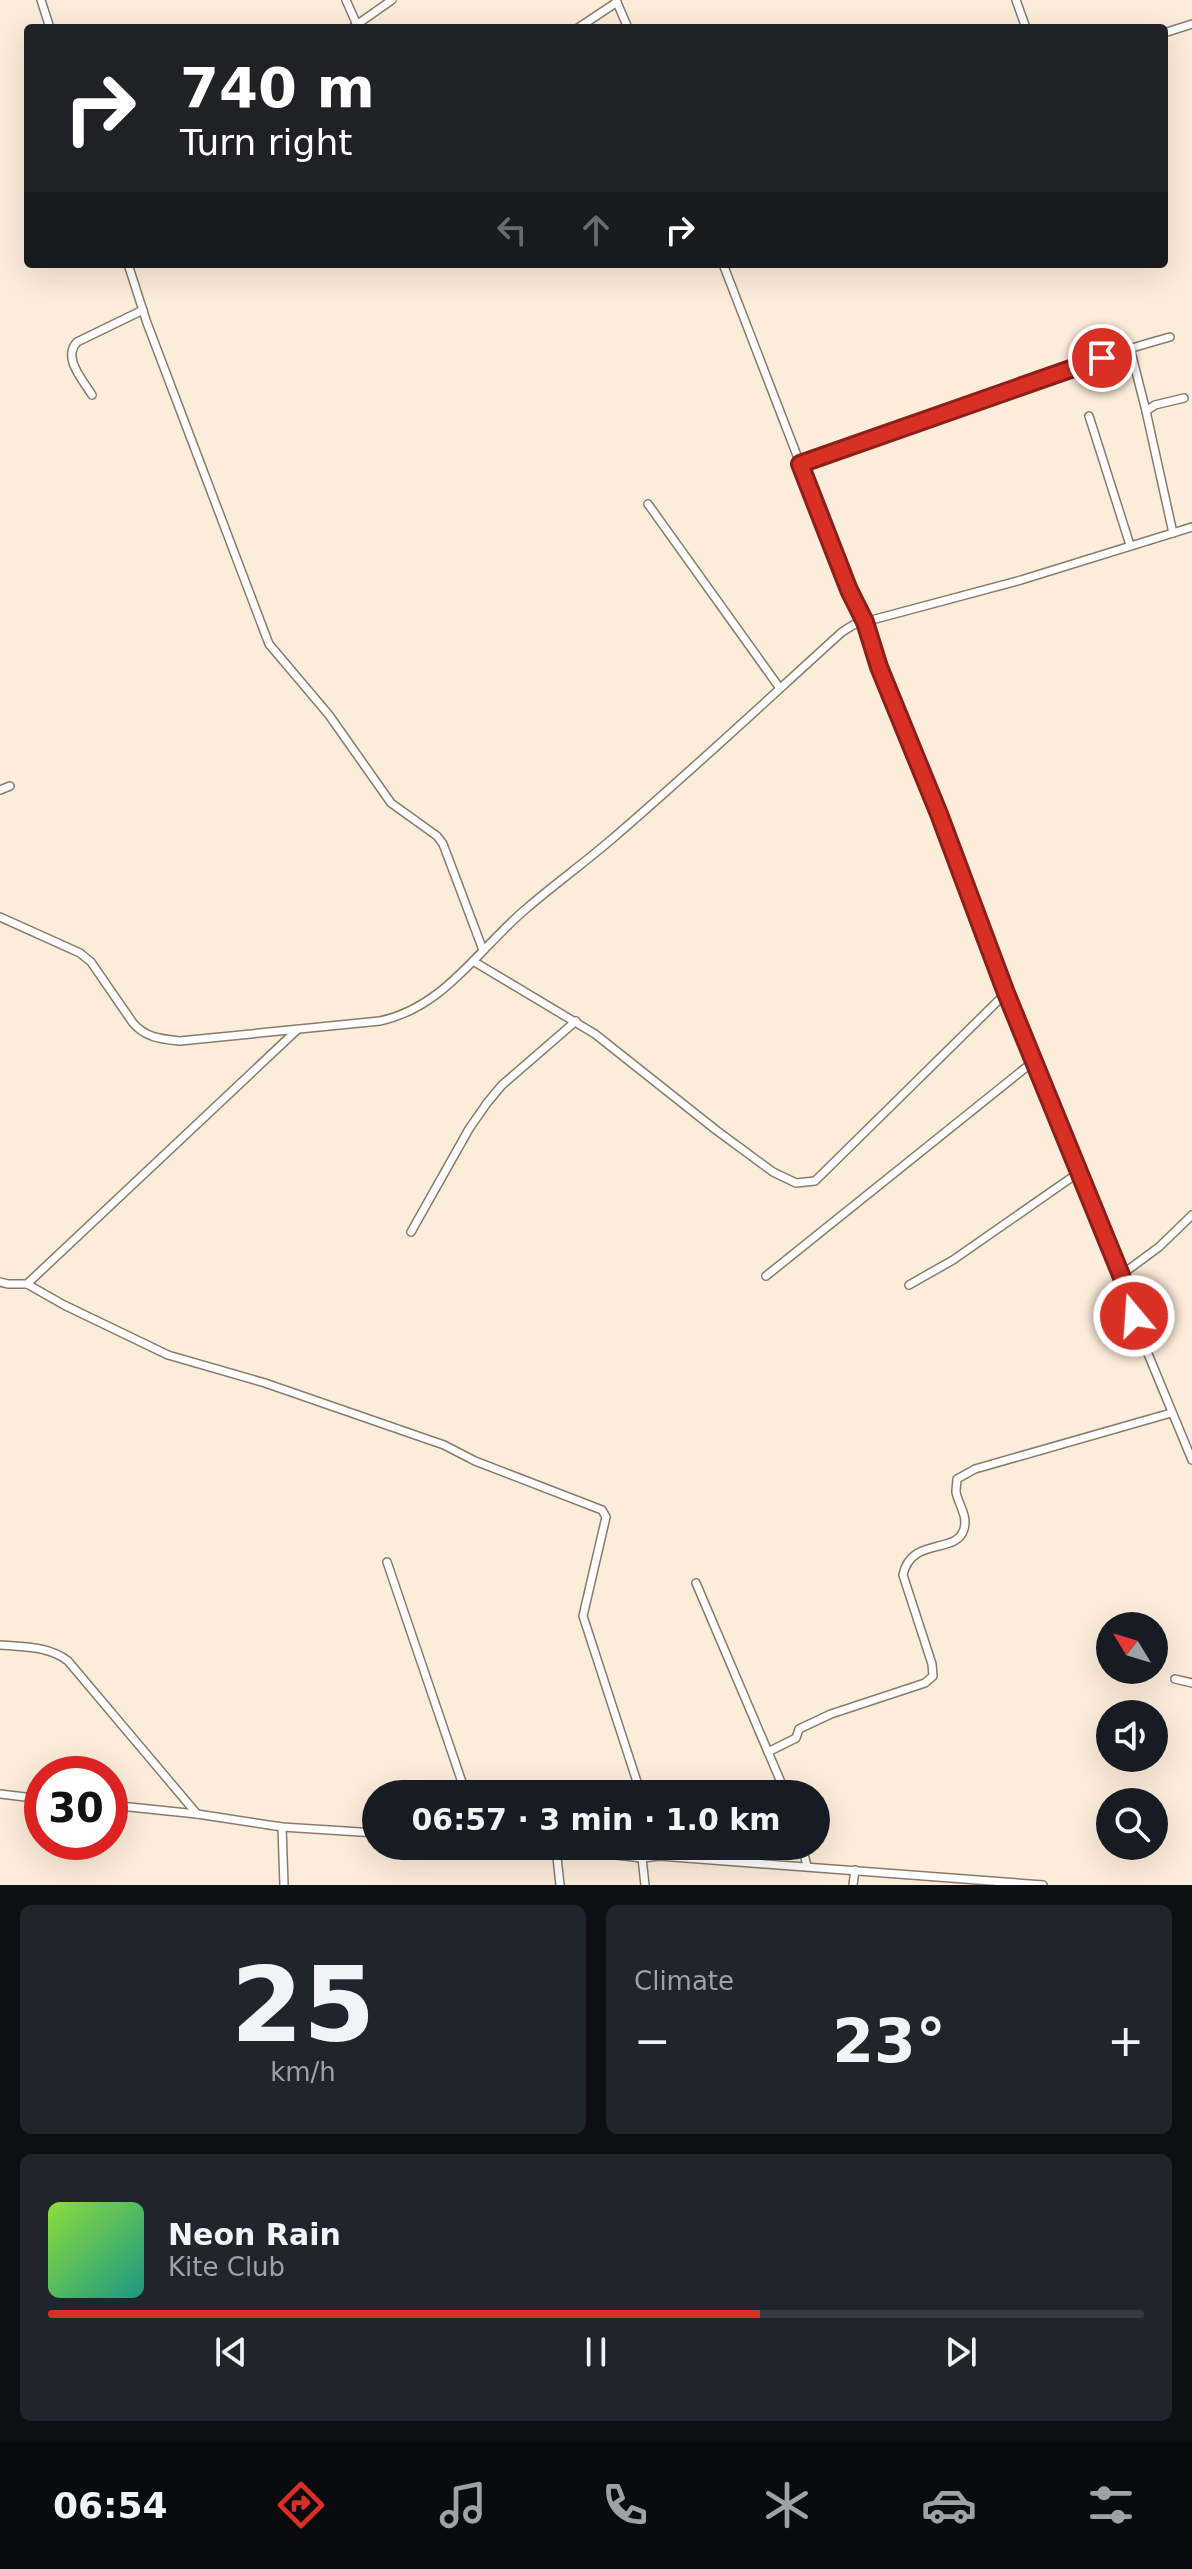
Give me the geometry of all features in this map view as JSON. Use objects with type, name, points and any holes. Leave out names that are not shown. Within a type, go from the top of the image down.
[{"type":"street","points":[[41,0],[49,24]]},
{"type":"street","points":[[346,0],[353,24]]},
{"type":"street","points":[[357,24],[392,0]]},
{"type":"street","points":[[1016,0],[1025,24]]},
{"type":"street","points":[[584,24],[616,1],[626,24]]},
{"type":"street","points":[[1168,32],[1192,24]]},
{"type":"street","points":[[129,268],[269,644],[329,715],[391,803],[437,836],[443,844],[483,950]]},
{"type":"street","points":[[725,268],[849,590],[865,622],[879,667],[939,814],[1006,993],[1121,1275],[1141,1337],[1192,1460]]},
{"type":"street","points":[[92,395],[75,367],[70,354],[72,347],[143,310]]},
{"type":"street","points":[[800,464],[943,412],[1170,337]]},
{"type":"street","points":[[1130,348],[1173,533]]},
{"type":"street","points":[[1146,411],[1155,405],[1184,398]]},
{"type":"street","points":[[1089,416],[1130,545]]},
{"type":"street","points":[[648,504],[779,687]]},
{"type":"street","points":[[0,917],[80,953],[91,962],[127,1016],[145,1034],[180,1041],[399,1017],[415,1011],[439,993],[525,909],[612,839],[842,632],[865,622],[1021,580],[1192,527]]},
{"type":"street","points":[[0,790],[10,786]]},
{"type":"street","points":[[473,961],[595,1034],[773,1172],[796,1183],[815,1181],[1006,993]]},
{"type":"street","points":[[411,1232],[487,1103],[502,1085],[576,1021]]},
{"type":"street","points":[[27,1284],[297,1030]]},
{"type":"street","points":[[766,1276],[1034,1061]]},
{"type":"street","points":[[909,1285],[953,1260],[1078,1173]]},
{"type":"street","points":[[1121,1275],[1159,1247],[1192,1215]]},
{"type":"street","points":[[0,1282],[27,1284],[168,1355],[265,1383],[444,1445],[475,1461],[602,1510],[606,1517],[583,1616],[636,1780]]},
{"type":"street","points":[[768,1752],[796,1738],[799,1729],[831,1714],[925,1683],[933,1676],[932,1664],[903,1575],[905,1563],[915,1554],[956,1541],[964,1529],[965,1516],[956,1492],[957,1479],[975,1469],[1171,1413]]},
{"type":"street","points":[[387,1562],[461,1780]]},
{"type":"street","points":[[696,1583],[780,1780]]},
{"type":"street","points":[[0,1645],[39,1648],[68,1661],[197,1814]]},
{"type":"street","points":[[1175,1679],[1192,1683]]},
{"type":"street","points":[[0,1794],[24,1797]]},
{"type":"street","points":[[128,1807],[282,1827],[362,1832]]},
{"type":"street","points":[[282,1827],[284,1885]]},
{"type":"street","points":[[557,1860],[560,1885]]},
{"type":"street","points":[[642,1860],[645,1885]]},
{"type":"street","points":[[719,1860],[1043,1885]]},
{"type":"street","points":[[806,1860],[807,1866]]},
{"type":"street","points":[[853,1885],[855,1870]]},
{"type":"route","points":[[1102,358],[800,464],[849,590],[865,622],[879,667],[902,719],[1006,993],[1121,1275],[1134,1316]]}]
